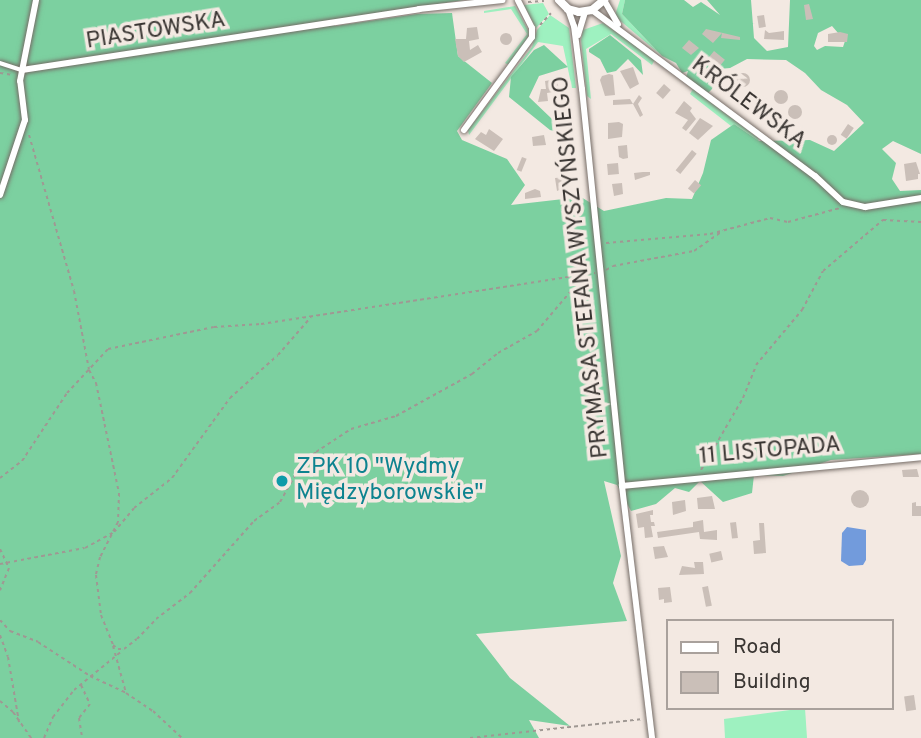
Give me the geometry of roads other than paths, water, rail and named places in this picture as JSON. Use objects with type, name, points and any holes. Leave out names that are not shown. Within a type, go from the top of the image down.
[{"type":"street","points":[[0,195],[25,120],[22,72],[36,0]]},
{"type":"street","name":"PIASTOWSKA","points":[[22,72],[419,9],[503,0]]},
{"type":"street","points":[[464,130],[524,51],[533,33],[518,0]]},
{"type":"street","points":[[559,0],[568,9],[588,11],[604,0]]},
{"type":"street","name":"KRÓLEWSKA","points":[[604,0],[624,32]]},
{"type":"street","name":"PRYMASA STEFANA WYSZYŃSKIEGO","points":[[568,9],[576,44],[622,486],[652,738]]},
{"type":"street","name":"PRYMASA STEFANA WYSZYŃSKIEGO","points":[[576,44],[588,11]]},
{"type":"street","name":"KRÓLEWSKA","points":[[588,11],[624,32],[854,206],[921,198]]},
{"type":"street","name":"11 LISTOPADA","points":[[622,486],[921,457]]},
{"type":"lane","points":[[0,63],[22,72]]},
{"type":"water","points":[[847,527],[866,530],[866,560],[863,565],[849,566],[841,561],[842,533]]},
{"type":"place","name":"ZPK 10 \"Wydmy Międzyborowskie\"","points":[[282,481]]}]
